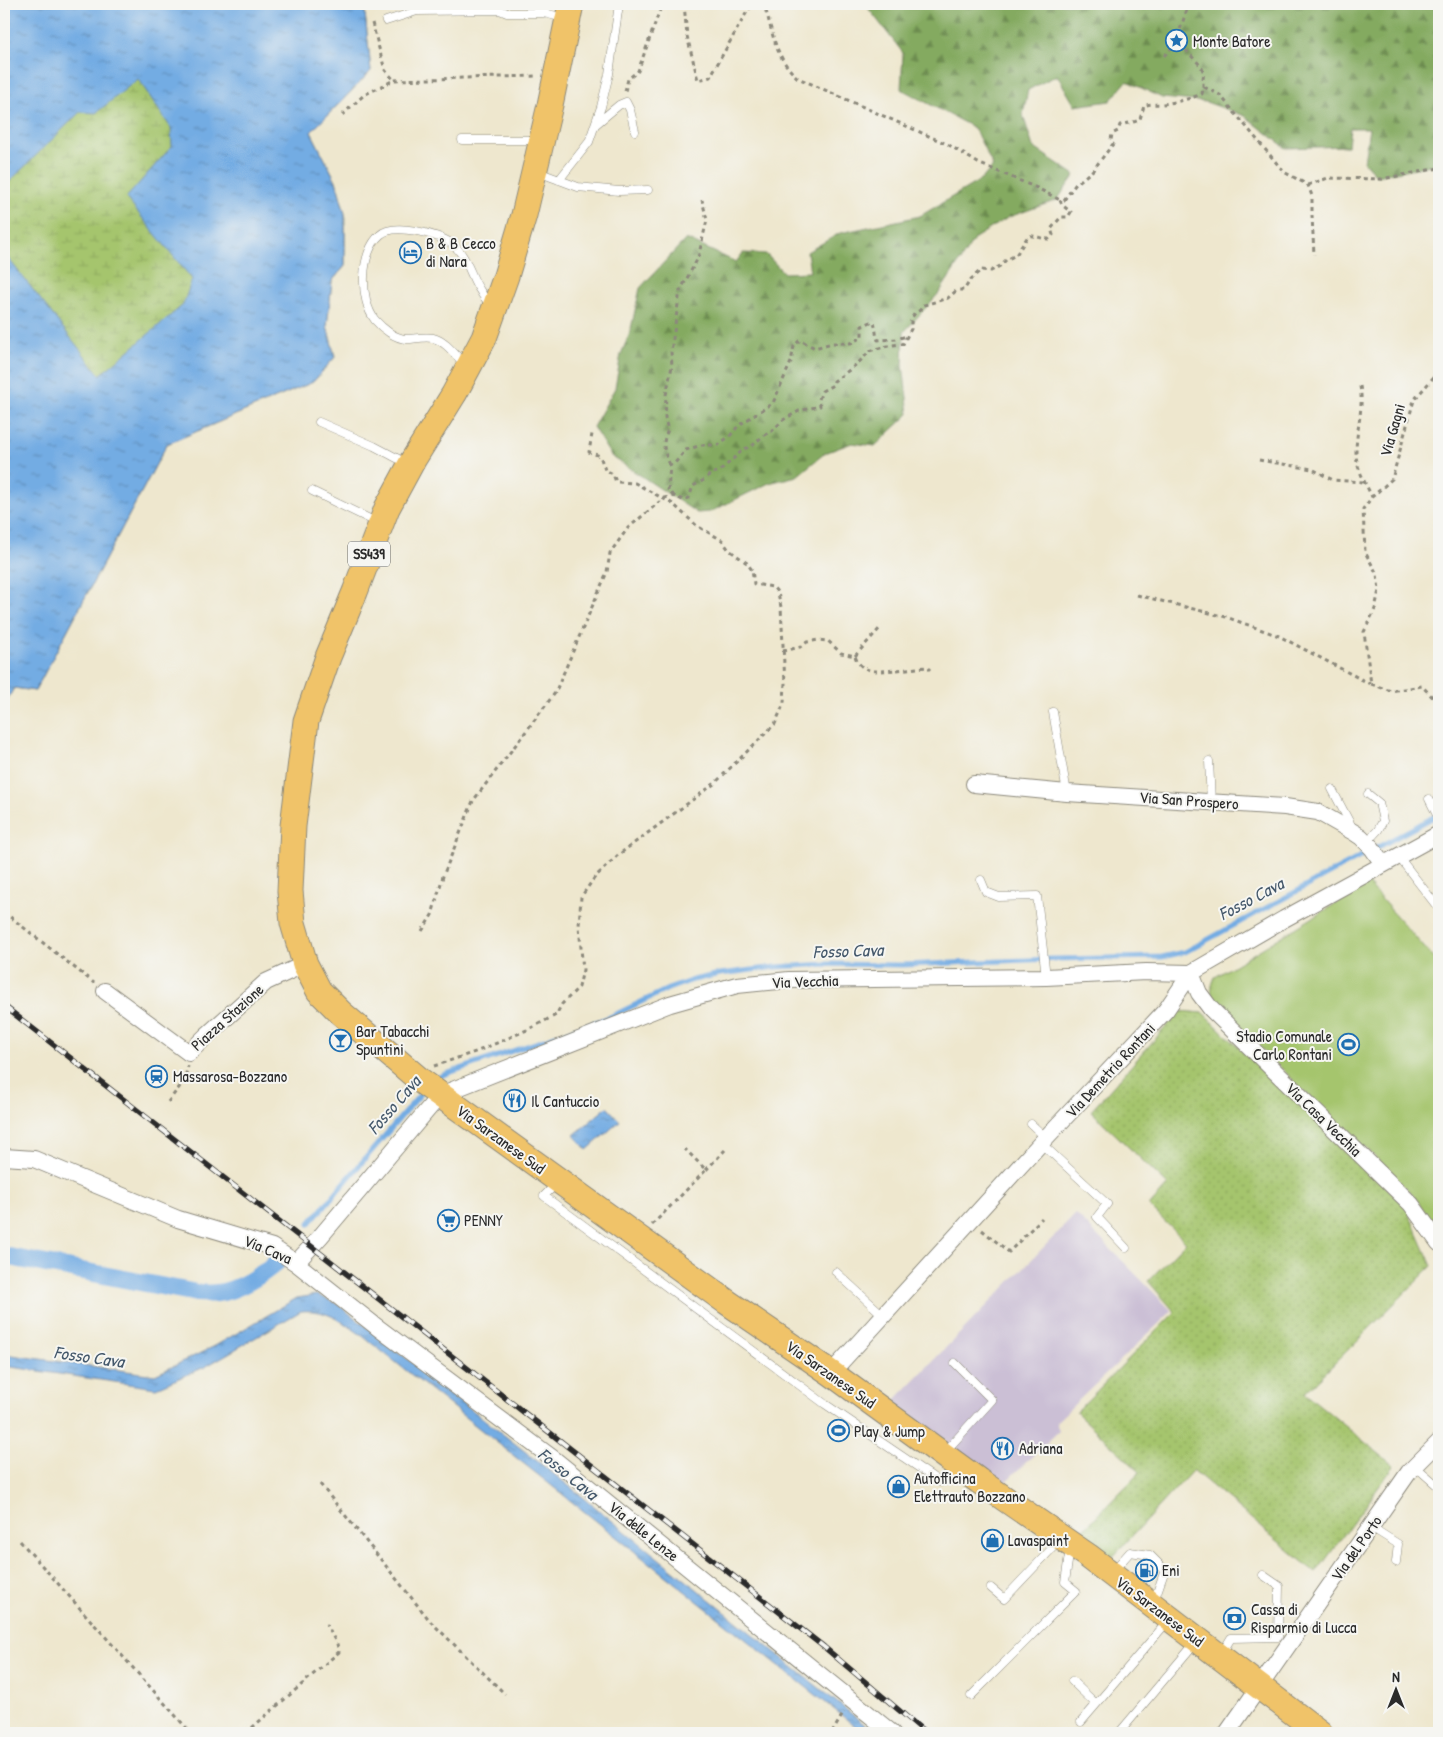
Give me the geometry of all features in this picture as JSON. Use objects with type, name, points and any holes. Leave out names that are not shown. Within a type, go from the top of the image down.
[{"type":"main road","name":"SS439","points":[[428,1086],[336,1008],[320,991],[305,964],[293,923],[290,891],[293,826],[306,721],[328,657],[386,508],[454,394],[484,338],[524,215],[569,11]]},
{"type":"main road","name":"Via Sarzanese Sud","points":[[428,1086],[765,1329],[831,1373],[1066,1541],[1320,1733]]},
{"type":"street","name":"Via San Prospero","points":[[974,784],[1067,793],[1285,807],[1318,812],[1370,849]]},
{"type":"street","name":"Via Demetrio Rontani","points":[[831,1373],[1166,1010],[1191,973],[1370,849],[1398,856],[1439,834]]},
{"type":"street","name":"Piazza Stazione","points":[[105,992],[190,1054],[206,1036],[266,982],[305,964]]},
{"type":"street","name":"Via Vecchia","points":[[428,1086],[670,1004],[737,985],[789,980],[1046,972],[1191,973]]},
{"type":"street","name":"Via Casa Vecchia","points":[[1191,973],[1199,993],[1210,1009],[1411,1204],[1439,1243]]},
{"type":"street","name":"Via Cava","points":[[4,1157],[34,1160],[178,1219],[272,1247],[296,1263],[320,1237],[428,1086]]},
{"type":"street","name":"Via delle Lenze","points":[[296,1263],[377,1327],[555,1460],[892,1733]]},
{"type":"street","name":"Via del Porto","points":[[1227,1733],[1296,1637],[1409,1472],[1439,1442]]},
{"type":"lane","points":[[559,180],[589,142],[609,74],[619,4]]},
{"type":"lane","points":[[386,21],[416,12],[500,10],[507,13],[544,13],[569,11]]},
{"type":"lane","points":[[594,125],[619,105],[626,102],[635,131]]},
{"type":"lane","points":[[462,140],[542,140]]},
{"type":"lane","points":[[534,171],[578,188],[619,191],[648,190]]},
{"type":"lane","points":[[468,368],[451,350],[435,339],[404,340],[392,334],[375,319],[368,306],[364,286],[364,266],[371,248],[380,234],[390,229],[439,236],[453,245],[466,260],[480,292],[494,309]]},
{"type":"lane","points":[[319,422],[374,446],[410,465]]},
{"type":"lane","points":[[312,490],[380,524]]},
{"type":"lane","points":[[1053,712],[1067,793]]},
{"type":"lane","points":[[1209,762],[1211,802]]},
{"type":"lane","points":[[1332,789],[1370,849]]},
{"type":"lane","points":[[1368,794],[1379,803],[1383,821],[1370,849]]},
{"type":"lane","points":[[1429,799],[1439,819]]},
{"type":"lane","points":[[1398,856],[1436,905],[1439,906]]},
{"type":"lane","points":[[982,880],[986,892],[999,897],[1037,896],[1046,972]]},
{"type":"lane","points":[[1031,1124],[1044,1141],[1107,1204],[1097,1217],[1126,1248]]},
{"type":"lane","points":[[559,1180],[544,1196],[826,1404],[940,1482],[992,1400],[955,1363]]},
{"type":"lane","points":[[836,1272],[884,1316]]},
{"type":"lane","points":[[1415,1466],[1439,1487]]},
{"type":"lane","points":[[1371,1527],[1398,1544],[1396,1562]]},
{"type":"lane","points":[[991,1588],[1004,1599],[1066,1541]]},
{"type":"lane","points":[[971,1696],[1076,1592],[1065,1582],[1066,1541]]},
{"type":"lane","points":[[1081,1722],[1096,1704],[1161,1612],[1165,1570],[1150,1555],[1130,1552],[1111,1574]]},
{"type":"lane","points":[[1263,1575],[1279,1586],[1278,1637]]},
{"type":"lane","points":[[1220,1656],[1231,1638],[1296,1637]]},
{"type":"lane","points":[[1120,1733],[1198,1639]]},
{"type":"lane","points":[[1072,1681],[1096,1704]]},
{"type":"path","points":[[619,105],[628,79],[638,71],[662,4]]},
{"type":"path","points":[[684,4],[687,36],[698,80],[710,77],[748,10],[754,4]]},
{"type":"path","points":[[702,200],[707,220],[698,258],[680,291],[671,352],[672,366],[666,395],[665,419],[668,430],[663,440],[665,454],[670,465],[668,490],[674,496],[683,500],[689,498],[692,486],[706,479],[710,474],[720,471],[744,449],[752,446],[783,420],[799,410],[820,406],[819,399],[822,391],[834,385],[834,382],[865,357],[869,351],[885,348],[892,344],[903,344],[911,329],[911,319],[924,305],[948,298],[957,290],[964,290],[971,279],[981,270],[992,271],[1010,257],[1016,255],[1028,236],[1034,235],[1043,239],[1049,239],[1053,235],[1051,229],[1061,216],[1068,217],[1071,212],[1062,205],[1060,200],[1037,188],[978,163],[949,145],[798,78],[787,68],[779,53],[770,28],[767,12],[761,4]]},
{"type":"path","points":[[1164,56],[1175,44],[1189,4]]},
{"type":"path","points":[[372,23],[385,70],[394,80]]},
{"type":"path","points":[[1060,200],[1064,200],[1075,185],[1093,170],[1110,149],[1113,144],[1111,140],[1112,134],[1118,131],[1120,126],[1134,123],[1140,119],[1144,106],[1188,99],[1202,94],[1204,73],[1201,66],[1180,44],[1175,44]]},
{"type":"path","points":[[342,115],[364,94],[394,80],[556,75]]},
{"type":"path","points":[[1204,87],[1220,95],[1284,172],[1308,185],[1312,196],[1314,255]]},
{"type":"path","points":[[1308,185],[1328,178],[1382,180],[1439,168]]},
{"type":"path","points":[[670,465],[674,464],[686,450],[702,445],[718,445],[730,436],[739,425],[773,403],[791,362],[794,346],[800,340],[815,348],[832,343],[851,343],[862,337],[862,326],[872,321],[876,328],[878,340],[907,336]]},
{"type":"path","name":"Via Gagni","points":[[1372,497],[1392,479],[1414,400],[1439,371]]},
{"type":"path","points":[[1360,386],[1362,400],[1356,454],[1372,497],[1363,509],[1365,552],[1377,574],[1379,590],[1374,609],[1364,632],[1371,684]]},
{"type":"path","points":[[428,1086],[434,1066],[478,1051],[556,1015],[562,1004],[579,987],[583,970],[579,926],[581,897],[595,878],[618,855],[714,784],[775,724],[784,703],[785,683],[781,607],[778,593],[773,587],[754,584],[752,570],[747,563],[729,550],[722,540],[697,526],[674,504],[635,483],[616,482],[613,474],[605,470],[600,456],[589,452],[592,434]]},
{"type":"path","points":[[1259,460],[1312,469],[1333,480],[1365,482]]},
{"type":"path","points":[[422,931],[432,915],[443,876],[473,801],[555,693],[607,572],[610,553],[628,528],[664,498],[674,496]]},
{"type":"path","points":[[1137,595],[1226,617],[1279,636],[1371,684],[1391,691],[1422,686],[1439,704]]},
{"type":"path","points":[[855,656],[880,628]]},
{"type":"path","points":[[783,651],[800,647],[807,642],[828,640],[841,653],[855,656]]},
{"type":"path","points":[[855,656],[857,661],[864,667],[879,672],[927,667],[930,670]]},
{"type":"path","points":[[4,912],[105,992]]},
{"type":"path","points":[[168,1102],[184,1081],[190,1054]]},
{"type":"path","points":[[685,1149],[706,1170]]},
{"type":"path","points":[[639,1239],[725,1150]]},
{"type":"path","points":[[971,1220],[1009,1252],[1042,1218]]},
{"type":"path","points":[[320,1484],[431,1622],[505,1694]]},
{"type":"path","points":[[20,1541],[191,1733]]},
{"type":"path","points":[[246,1733],[339,1652],[337,1644],[326,1624]]},
{"type":"path","points":[[832,1733],[840,1717]]},
{"type":"shaded area","points":[[1076,1214],[1172,1311],[1056,1422],[1059,1431],[1002,1485],[890,1405]]},
{"type":"green space","points":[[4,4],[364,4],[371,71],[311,132],[336,181],[345,214],[345,266],[332,281],[327,326],[335,357],[313,382],[167,444],[35,691],[14,688],[4,705]]},
{"type":"green space","points":[[865,4],[1439,4],[1439,169],[1430,165],[1377,176],[1364,162],[1369,128],[1350,128],[1348,146],[1286,148],[1245,116],[1206,102],[1162,98],[1127,81],[1110,101],[1075,106],[1057,75],[1028,90],[1023,115],[1033,147],[1075,175],[1057,200],[1009,217],[975,238],[939,293],[904,332],[903,365],[909,414],[875,446],[852,443],[825,453],[797,476],[769,483],[710,512],[697,513],[611,456],[593,427],[615,388],[621,354],[630,333],[640,288],[686,239],[736,262],[743,253],[766,254],[784,273],[810,272],[807,252],[840,233],[920,216],[982,179],[993,166],[974,128],[901,89],[903,53]]},
{"type":"green space","name":"Stadio Comunale Carlo Rontani","points":[[1368,884],[1439,964],[1439,1232],[1415,1197],[1364,1146],[1361,1148],[1214,1001],[1212,995],[1215,977]]},
{"type":"green space","points":[[1180,1011],[1203,1013],[1406,1207],[1432,1266],[1305,1393],[1394,1466],[1316,1573],[1193,1470],[1109,1561],[1076,1537],[1140,1472],[1076,1412],[1175,1312],[1148,1281],[1186,1242],[1149,1206],[1168,1185],[1091,1111]]},
{"type":"water","points":[[4,4],[364,4],[371,71],[311,132],[336,181],[345,214],[345,266],[332,281],[327,326],[335,357],[313,382],[167,444],[35,691],[14,688],[4,705],[4,253],[100,375],[183,305],[192,279],[126,198],[172,146],[171,128],[138,79],[96,113],[80,112],[4,187]]},
{"type":"water","points":[[607,1107],[620,1121],[587,1150],[574,1135]]},
{"type":"water","points":[[317,1295],[336,1303],[579,1494],[875,1733],[864,1733],[360,1334],[332,1316],[318,1312],[301,1311],[205,1367],[156,1388],[4,1366],[4,1354],[155,1375],[215,1346],[297,1298]]},
{"type":"waterway","name":"Fosso Cava","points":[[433,1080],[610,1017],[668,989],[693,980],[720,974],[776,967],[827,964],[902,965],[1162,957],[1185,952],[1439,814]]},
{"type":"waterway","name":"Fosso Cava","points":[[309,1224],[424,1090]]},
{"type":"waterway","points":[[4,1256],[197,1293],[225,1292],[241,1286],[277,1262]]},
{"type":"railway","points":[[4,1006],[824,1647],[926,1733]]},
{"type":"place","name":"Monte Batore","points":[[1177,41]]},
{"type":"place","name":"B & B Cecco di Nara","points":[[410,252]]},
{"type":"place","name":"Bar Tabacchi Spuntini","points":[[340,1040]]},
{"type":"place","name":"Stadio Comunale Carlo Rontani","points":[[1348,1045]]},
{"type":"place","name":"Massarosa-Bozzano","points":[[157,1076]]},
{"type":"place","name":"Il Cantuccio","points":[[515,1101]]},
{"type":"place","name":"PENNY","points":[[448,1220]]},
{"type":"place","name":"Play & Jump","points":[[838,1431]]},
{"type":"place","name":"Adriana","points":[[1003,1448]]},
{"type":"place","name":"Autofficina Elettrauto Bozzano","points":[[898,1487]]},
{"type":"place","name":"Lavaspaint","points":[[992,1540]]},
{"type":"place","name":"Eni","points":[[1146,1570]]},
{"type":"place","name":"Cassa di Risparmio di Lucca","points":[[1235,1618]]}]
